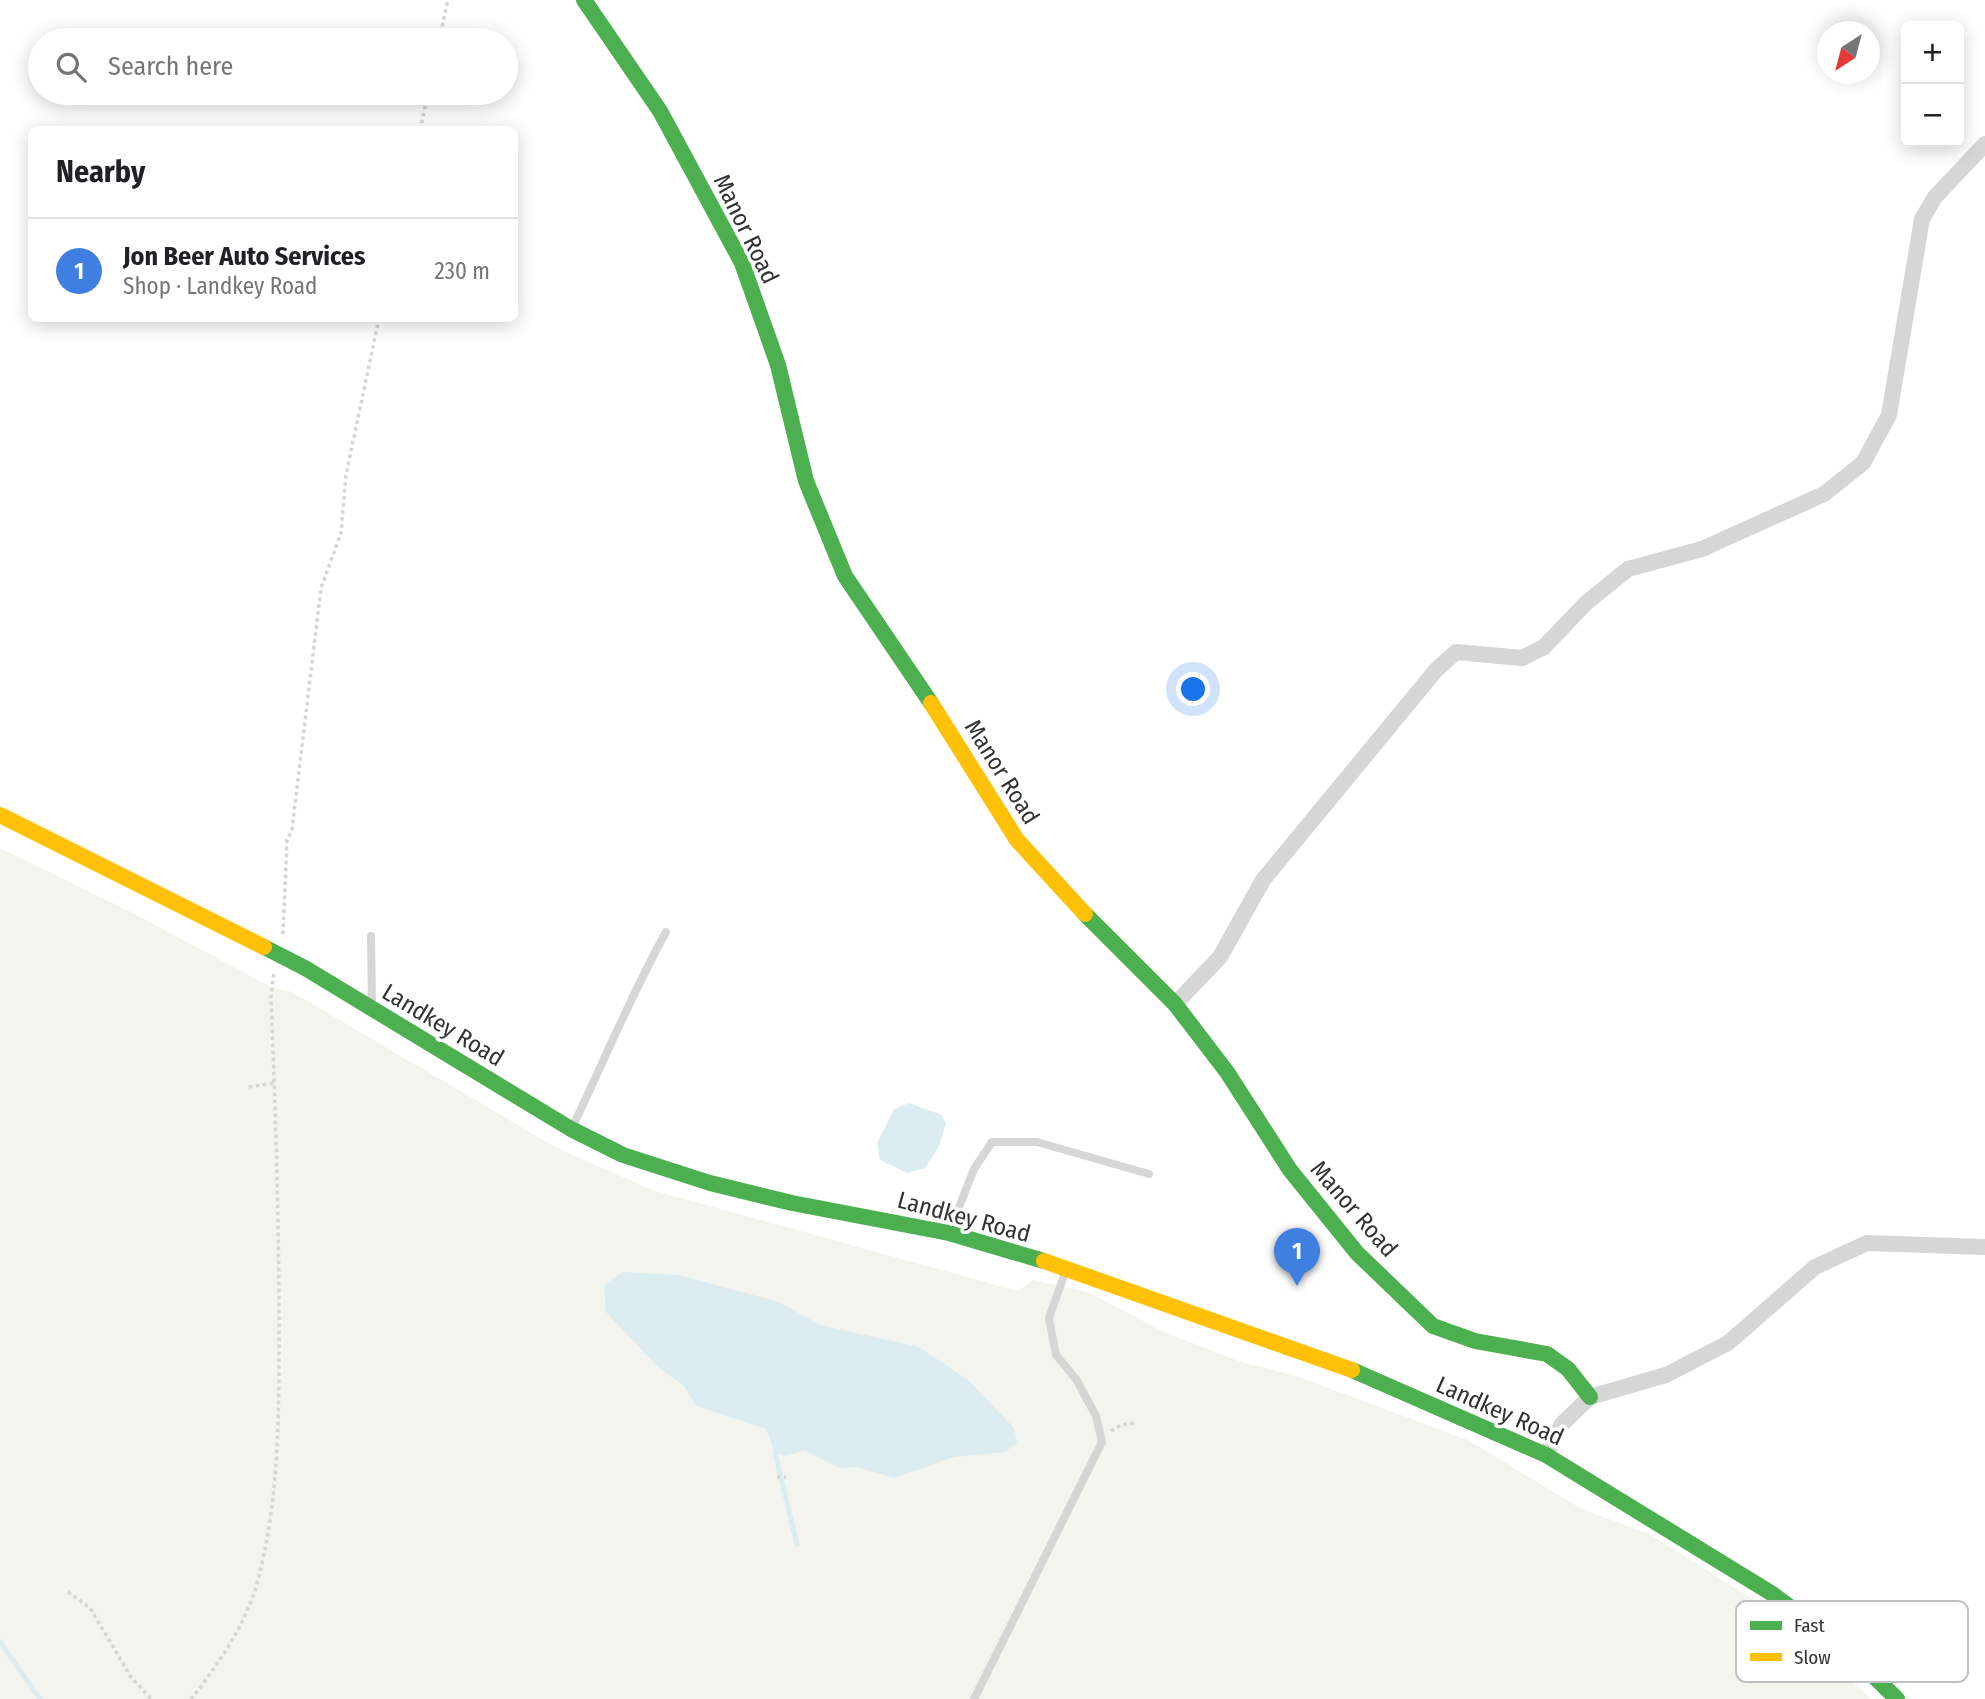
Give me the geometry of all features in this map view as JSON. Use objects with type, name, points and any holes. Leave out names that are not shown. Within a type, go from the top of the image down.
[{"type":"street","name":"Manor Road","points":[[584,0],[660,111],[742,263],[778,365],[806,481],[845,576],[928,698],[1017,841],[1065,895],[1175,1004],[1227,1072],[1290,1170],[1357,1253],[1433,1326],[1475,1341],[1547,1354],[1568,1369],[1590,1397]]},
{"type":"street","points":[[1175,1004],[1220,957],[1263,880],[1436,670],[1456,652],[1522,658],[1544,647],[1586,603],[1628,569],[1714,544],[1824,494],[1863,463],[1889,415],[1922,219],[1935,197],[1985,144]]},
{"type":"street","name":"Landkey Road","points":[[0,815],[278,954],[571,1129],[623,1155],[710,1183],[792,1203],[949,1233],[1066,1268],[1325,1358],[1546,1455],[1783,1601]]},
{"type":"street","points":[[1546,1455],[1562,1424],[1590,1397],[1666,1375],[1728,1343],[1815,1267],[1867,1243],[1985,1247]]},
{"type":"street","name":"Landkey Road","points":[[1880,1682],[1897,1699]]},
{"type":"lane","points":[[571,1129],[620,1028],[637,985],[666,932]]},
{"type":"lane","points":[[371,936],[372,1009]]},
{"type":"lane","points":[[949,1233],[974,1169],[992,1142],[1037,1142],[1149,1174]]},
{"type":"lane","points":[[974,1699],[1102,1441],[1096,1416],[1076,1379],[1056,1355],[1049,1318],[1066,1268]]},
{"type":"path","points":[[442,28],[448,0]]},
{"type":"path","points":[[421,126],[425,105]]},
{"type":"path","points":[[191,1699],[242,1623],[258,1581],[271,1515],[279,1416],[279,1193],[271,994],[283,932],[287,839],[292,830],[321,588],[341,533],[346,475],[378,322]]},
{"type":"path","points":[[249,1087],[274,1083]]},
{"type":"path","points":[[777,1477],[786,1477]]},
{"type":"path","points":[[68,1592],[90,1608],[131,1677],[151,1699]]},
{"type":"shaded area","points":[[0,848],[131,912],[271,987],[292,992],[557,1148],[652,1190],[1018,1291],[1033,1280],[1088,1292],[1164,1332],[1239,1361],[1296,1376],[1468,1440],[1580,1508],[1651,1535],[1756,1601],[1736,1601],[1736,1682],[1852,1682],[1871,1699],[0,1699]]},
{"type":"shaded area","points":[[909,1103],[942,1115],[946,1124],[939,1146],[925,1168],[907,1173],[880,1160],[877,1143],[894,1109]]},
{"type":"shaded area","points":[[623,1272],[678,1275],[779,1302],[820,1325],[919,1347],[968,1380],[1014,1428],[1017,1443],[1005,1452],[954,1457],[894,1478],[856,1467],[840,1468],[804,1450],[787,1456],[775,1453],[766,1429],[696,1406],[684,1386],[657,1366],[606,1312],[604,1285]]},
{"type":"waterway","points":[[775,1453],[797,1544]]},
{"type":"waterway","points":[[0,1642],[40,1699]]},
{"type":"traffic: fast","points":[[584,0],[660,111],[742,263],[778,365],[806,481],[845,576],[931,703]]},
{"type":"traffic: fast","points":[[1085,914],[1175,1004],[1227,1072],[1290,1170],[1357,1253],[1433,1326],[1475,1341],[1547,1354],[1568,1369],[1590,1397]]},
{"type":"traffic: fast","points":[[264,947],[305,968],[571,1129],[623,1155],[710,1183],[792,1203],[949,1233],[1044,1261]]},
{"type":"traffic: fast","points":[[1352,1370],[1546,1455],[1782,1601]]},
{"type":"traffic: fast","points":[[1880,1682],[1897,1699]]},
{"type":"traffic: slow","points":[[931,703],[1017,840],[1085,914]]},
{"type":"traffic: slow","points":[[0,815],[264,947]]},
{"type":"traffic: slow","points":[[1044,1261],[1352,1370]]},
{"type":"place","name":"Jon Beer Auto Services","points":[[1297,1286]]}]
